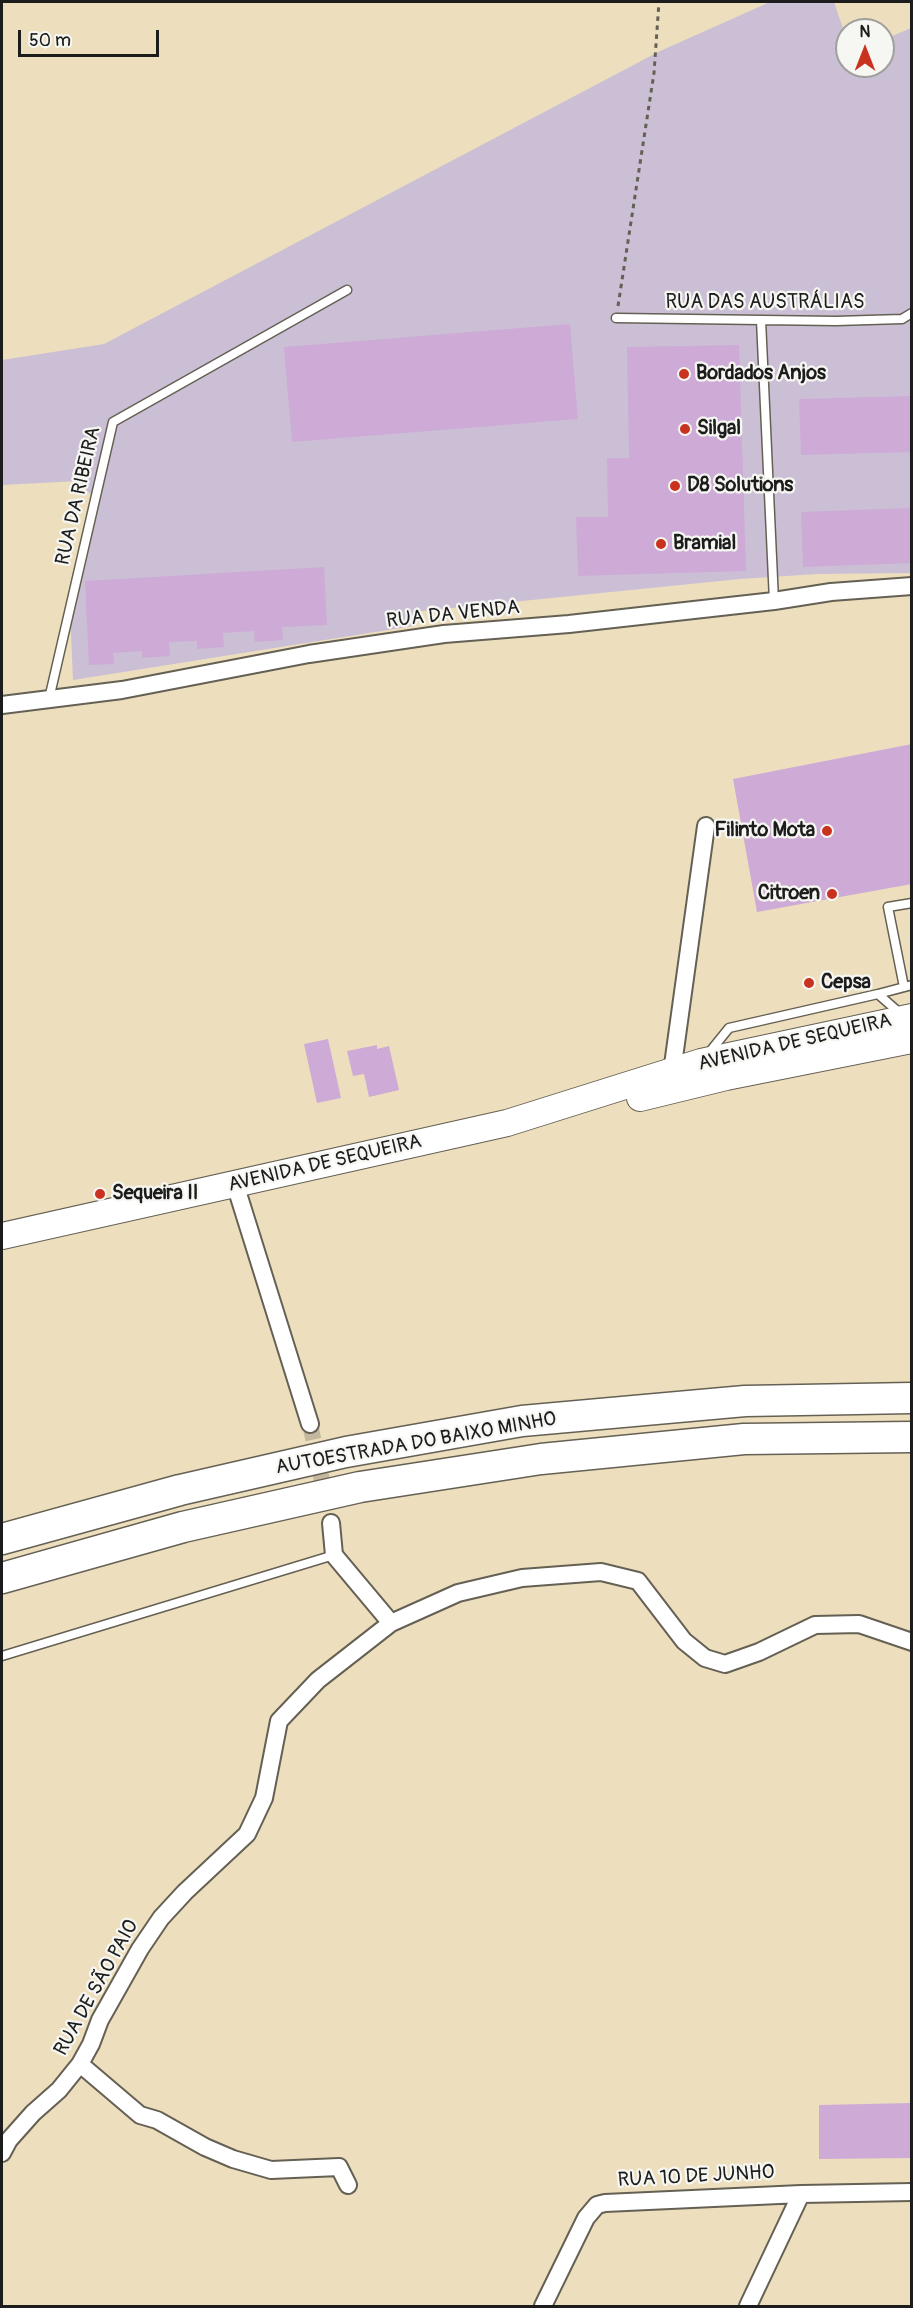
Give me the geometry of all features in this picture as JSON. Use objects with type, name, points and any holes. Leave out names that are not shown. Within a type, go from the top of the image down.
[{"type":"highway","name":"AUTOESTRADA DO BAIXO MINHO","points":[[2,1539],[180,1490],[346,1452],[522,1421],[745,1401],[912,1398]]},
{"type":"highway","name":"AUTOESTRADA DO BAIXO MINHO","points":[[2,1578],[183,1527],[360,1487],[542,1459],[744,1439],[912,1437]]},
{"type":"main road","name":"AVENIDA DE SEQUEIRA","points":[[507,1123],[570,1115],[821,1058],[906,1026]]},
{"type":"main road","name":"AVENIDA DE SEQUEIRA","points":[[2,1236],[507,1123],[701,1062],[727,1047],[906,1026]]},
{"type":"street","name":"RUA DA VENDA","points":[[2,705],[122,690],[309,654],[444,634],[569,624],[774,601],[831,592],[912,586]]},
{"type":"street","points":[[672,1072],[706,826]]},
{"type":"street","points":[[235,1184],[310,1424]]},
{"type":"street","points":[[331,1523],[334,1555],[391,1623]]},
{"type":"street","name":"RUA DE SÃO PAIO","points":[[2,2153],[21,2127],[59,2090],[80,2064],[100,2020],[140,1949],[161,1918],[185,1892],[247,1834],[264,1798],[279,1721],[318,1680],[391,1623],[458,1593],[522,1578],[601,1572],[638,1581],[684,1641],[705,1658],[724,1664],[759,1652],[815,1625],[859,1624],[912,1642]]},
{"type":"street","points":[[80,2064],[140,2115],[157,2120],[205,2147],[233,2159],[271,2170],[339,2166],[348,2185]]},
{"type":"street","name":"RUA 10 DE JUNHO","points":[[543,2307],[586,2218],[597,2205],[610,2202],[801,2194],[912,2192]]},
{"type":"street","points":[[748,2307],[801,2194]]},
{"type":"lane","name":"RUA DA RIBEIRA","points":[[49,699],[113,422],[347,290]]},
{"type":"lane","name":"RUA DAS AUSTRÁLIAS","points":[[616,318],[836,321],[902,319],[912,313]]},
{"type":"lane","points":[[761,320],[774,601]]},
{"type":"lane","points":[[782,1066],[755,1065],[727,1047],[729,1028],[908,986],[888,907],[912,903]]},
{"type":"lane","points":[[878,994],[906,1026]]},
{"type":"lane","points":[[821,1058],[855,1042],[877,1037]]},
{"type":"lane","points":[[2,1656],[334,1555]]},
{"type":"path","points":[[616,318],[654,73],[659,2]]},
{"type":"shaded area","points":[[770,2],[834,2],[839,18],[835,18],[835,78],[895,78],[895,35],[911,28],[911,573],[818,574],[740,579],[413,612],[413,626],[73,680],[70,612],[96,501],[79,481],[2,485],[2,360],[104,344],[660,51]]},
{"type":"building","points":[[570,324],[578,419],[292,442],[284,347]]},
{"type":"building","points":[[739,345],[746,571],[578,576],[576,517],[608,517],[607,458],[629,458],[627,347]]},
{"type":"building","points":[[912,396],[912,452],[801,455],[799,399]]},
{"type":"building","points":[[912,508],[912,563],[803,567],[801,512]]},
{"type":"building","points":[[324,567],[327,625],[282,627],[283,640],[255,642],[254,631],[223,633],[224,647],[197,649],[197,641],[169,642],[170,656],[142,658],[142,651],[113,653],[114,664],[89,665],[85,581]]},
{"type":"building","name":"Filinto Mota","points":[[912,744],[912,884],[757,912],[733,779]]},
{"type":"building","points":[[328,1039],[341,1098],[317,1103],[304,1044]]},
{"type":"building","points":[[377,1045],[377,1049],[389,1046],[399,1090],[369,1097],[364,1074],[353,1076],[347,1051]]},
{"type":"building","points":[[912,2103],[912,2158],[819,2159],[819,2105]]},
{"type":"tunnel","points":[[310,1424],[331,1523]]},
{"type":"place","name":"Bordados Anjos","points":[[684,374]]},
{"type":"place","name":"Silgal","points":[[685,429]]},
{"type":"place","name":"D8 Solutions","points":[[675,486]]},
{"type":"place","name":"Bramial","points":[[661,544]]},
{"type":"place","name":"Filinto Mota","points":[[827,831]]},
{"type":"place","name":"Citroen","points":[[832,894]]},
{"type":"place","name":"Cepsa","points":[[809,983]]},
{"type":"place","name":"Sequeira II","points":[[100,1194]]}]
